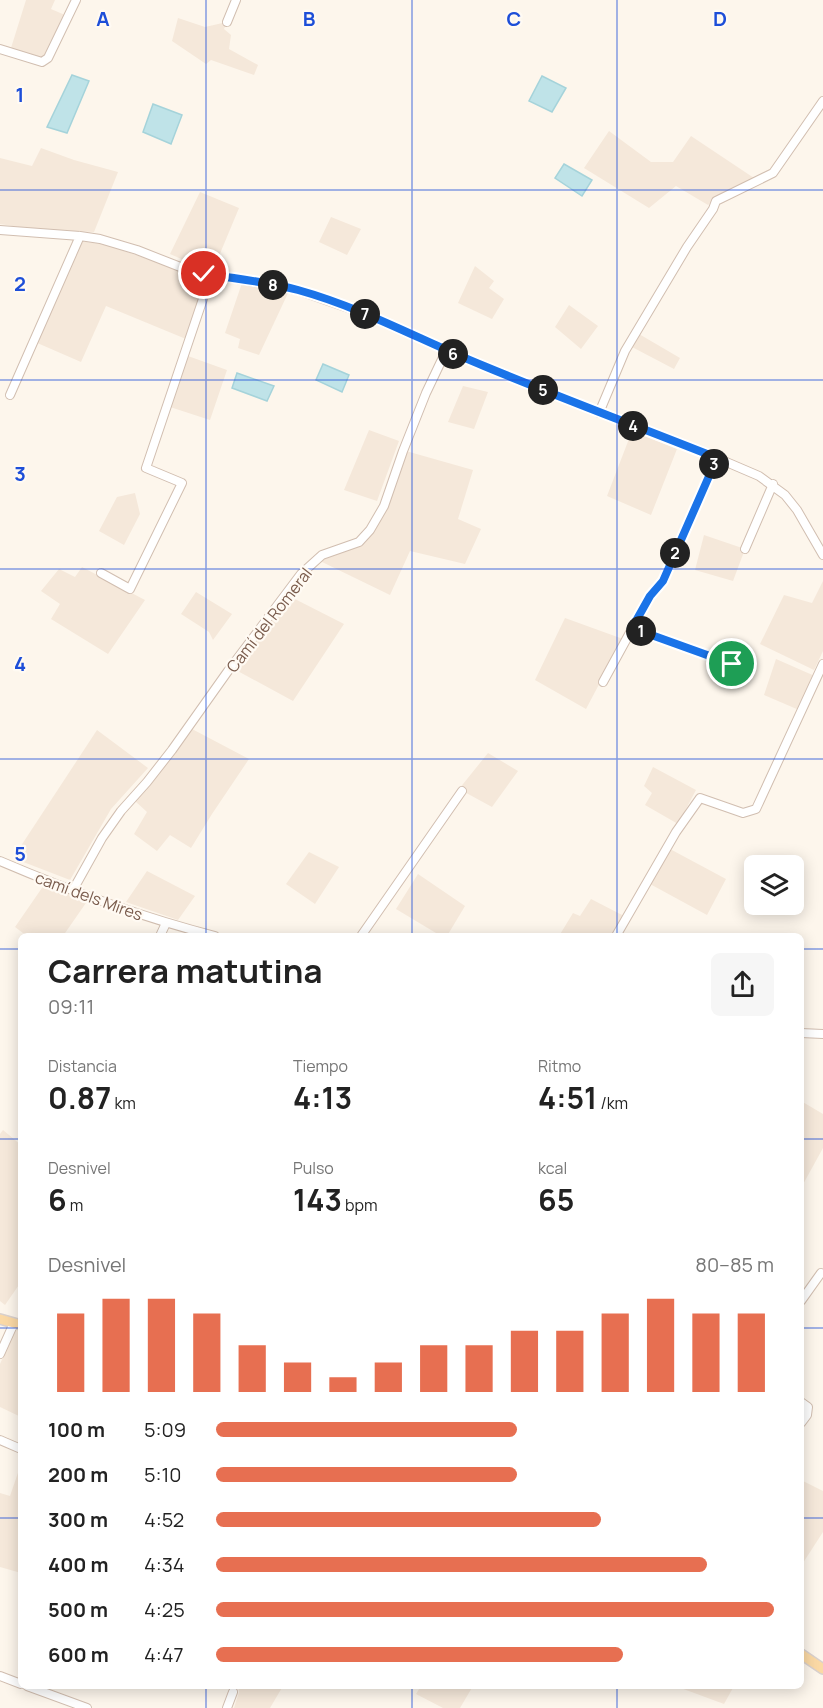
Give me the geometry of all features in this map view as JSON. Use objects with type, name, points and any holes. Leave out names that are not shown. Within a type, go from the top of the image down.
[{"type":"main road","points":[[0,1318],[18,1324]]},
{"type":"main road","points":[[804,1656],[823,1670]]},
{"type":"street","points":[[0,49],[42,62],[48,58],[76,0]]},
{"type":"street","points":[[227,22],[236,0]]},
{"type":"street","points":[[599,413],[625,351],[716,201],[773,173],[823,101]]},
{"type":"street","points":[[0,230],[100,239],[129,247],[188,270],[275,285],[316,296],[360,312],[446,351],[759,476],[773,484],[785,495],[822,550]]},
{"type":"street","points":[[10,395],[80,236]]},
{"type":"street","points":[[101,573],[130,589],[182,483],[146,468],[211,275]]},
{"type":"street","name":"Camí del Romeral","points":[[73,890],[102,838],[121,811],[166,758],[301,574],[322,555],[359,542],[370,530],[384,506],[403,451],[446,351]]},
{"type":"street","points":[[603,682],[650,596],[663,581],[717,458]]},
{"type":"street","points":[[745,549],[773,484]]},
{"type":"street","points":[[632,628],[732,664]]},
{"type":"street","points":[[618,933],[676,832],[700,798],[743,813],[756,809],[823,664]]},
{"type":"street","points":[[363,933],[462,791]]},
{"type":"street","name":"camí dels Mires","points":[[0,861],[73,890],[204,933]]},
{"type":"street","points":[[161,933],[165,922]]},
{"type":"street","points":[[804,1033],[823,1034]]},
{"type":"street","points":[[804,1297],[821,1272]]},
{"type":"street","points":[[0,1354],[18,1324]]},
{"type":"street","points":[[804,1404],[808,1407],[804,1418]]},
{"type":"street","points":[[0,1440],[18,1448]]},
{"type":"street","points":[[0,1676],[18,1683]]},
{"type":"street","points":[[35,1689],[87,1708]]},
{"type":"street","points":[[227,1708],[233,1692]]},
{"type":"shaded area","points":[[26,0],[55,0],[51,9],[65,15],[46,57],[41,59],[11,48]]},
{"type":"shaded area","points":[[178,18],[205,27],[227,22],[224,29],[231,35],[229,49],[258,65],[254,75],[211,60],[206,64],[172,41]]},
{"type":"shaded area","points":[[609,131],[651,162],[673,162],[691,136],[754,178],[715,198],[708,205],[676,186],[649,208],[584,168]]},
{"type":"shaded area","points":[[41,148],[118,172],[94,232],[31,229],[0,224],[0,158],[32,166]]},
{"type":"shaded area","points":[[200,192],[239,208],[214,268],[195,265],[170,254]]},
{"type":"shaded area","points":[[331,217],[361,229],[347,255],[319,242]]},
{"type":"shaded area","points":[[80,241],[107,245],[205,279],[186,339],[106,306],[81,362],[35,342]]},
{"type":"shaded area","points":[[475,266],[494,281],[489,288],[504,299],[492,319],[458,303]]},
{"type":"shaded area","points":[[242,283],[289,291],[259,355],[238,348],[240,339],[225,333]]},
{"type":"shaded area","points":[[569,305],[598,326],[581,349],[555,327]]},
{"type":"shaded area","points":[[639,334],[680,358],[674,369],[632,347]]},
{"type":"shaded area","points":[[188,356],[227,370],[210,420],[170,407]]},
{"type":"shaded area","points":[[463,386],[488,392],[474,429],[448,422]]},
{"type":"shaded area","points":[[369,430],[399,441],[377,501],[344,490]]},
{"type":"shaded area","points":[[632,431],[677,449],[651,515],[607,496]]},
{"type":"shaded area","points":[[406,451],[473,470],[458,519],[481,529],[465,564],[410,551],[390,595],[320,561],[362,544],[371,536],[386,509]]},
{"type":"shaded area","points":[[135,493],[140,514],[124,545],[99,531],[117,497]]},
{"type":"shaded area","points":[[704,535],[745,549],[733,581],[695,570]]},
{"type":"shaded area","points":[[82,567],[145,600],[108,654],[51,619],[60,604],[41,591],[59,569],[75,577]]},
{"type":"shaded area","points":[[823,581],[823,651],[814,670],[760,644],[784,595],[812,603]]},
{"type":"shaded area","points":[[196,592],[232,614],[213,640],[209,632],[181,614]]},
{"type":"shaded area","points":[[289,596],[344,624],[293,701],[234,669]]},
{"type":"shaded area","points":[[565,618],[623,639],[586,709],[535,680]]},
{"type":"shaded area","points":[[776,659],[817,677],[799,710],[764,695]]},
{"type":"shaded area","points":[[192,729],[249,759],[191,848],[170,835],[157,851],[134,834],[147,812],[135,801],[154,780]]},
{"type":"shaded area","points":[[97,730],[148,768],[111,809],[70,880],[13,858]]},
{"type":"shaded area","points":[[488,753],[518,771],[492,807],[459,789]]},
{"type":"shaded area","points":[[653,767],[696,790],[678,824],[645,805],[652,793],[644,786]]},
{"type":"shaded area","points":[[670,849],[726,879],[707,915],[650,884]]},
{"type":"shaded area","points":[[309,852],[339,867],[315,904],[286,884]]},
{"type":"shaded area","points":[[147,871],[195,896],[178,920],[126,902]]},
{"type":"shaded area","points":[[418,874],[465,906],[449,933],[436,933],[396,909]]},
{"type":"shaded area","points":[[44,885],[88,900],[65,933],[23,933],[15,927]]},
{"type":"shaded area","points":[[591,899],[624,916],[615,933],[561,933],[573,913],[580,916]]},
{"type":"shaded area","points":[[804,1103],[823,1114],[823,1148],[804,1183]]},
{"type":"shaded area","points":[[3,1130],[18,1142],[18,1286],[5,1305],[0,1301],[0,1134]]},
{"type":"shaded area","points":[[16,1328],[18,1328],[18,1416],[0,1407],[0,1364]]},
{"type":"shaded area","points":[[18,1473],[18,1572],[0,1567],[0,1493],[10,1496]]},
{"type":"shaded area","points":[[804,1482],[823,1491],[823,1532],[804,1561]]},
{"type":"shaded area","points":[[238,1689],[281,1689],[270,1708],[234,1708]]},
{"type":"shaded area","points":[[419,1689],[471,1689],[460,1708],[443,1708],[416,1694]]},
{"type":"shaded area","points":[[683,1689],[732,1689],[724,1704]]},
{"type":"water","points":[[72,75],[89,81],[67,133],[47,127]]},
{"type":"water","points":[[542,76],[566,88],[552,112],[529,101]]},
{"type":"water","points":[[153,104],[182,115],[171,144],[143,132]]},
{"type":"water","points":[[564,164],[592,180],[582,196],[555,178]]},
{"type":"water","points":[[323,364],[349,375],[342,392],[316,380]]},
{"type":"water","points":[[237,373],[274,386],[267,401],[232,388]]},
{"type":"route","points":[[204,274],[275,285],[326,299],[553,395],[717,458],[663,581],[650,596],[632,628],[732,664]]}]
